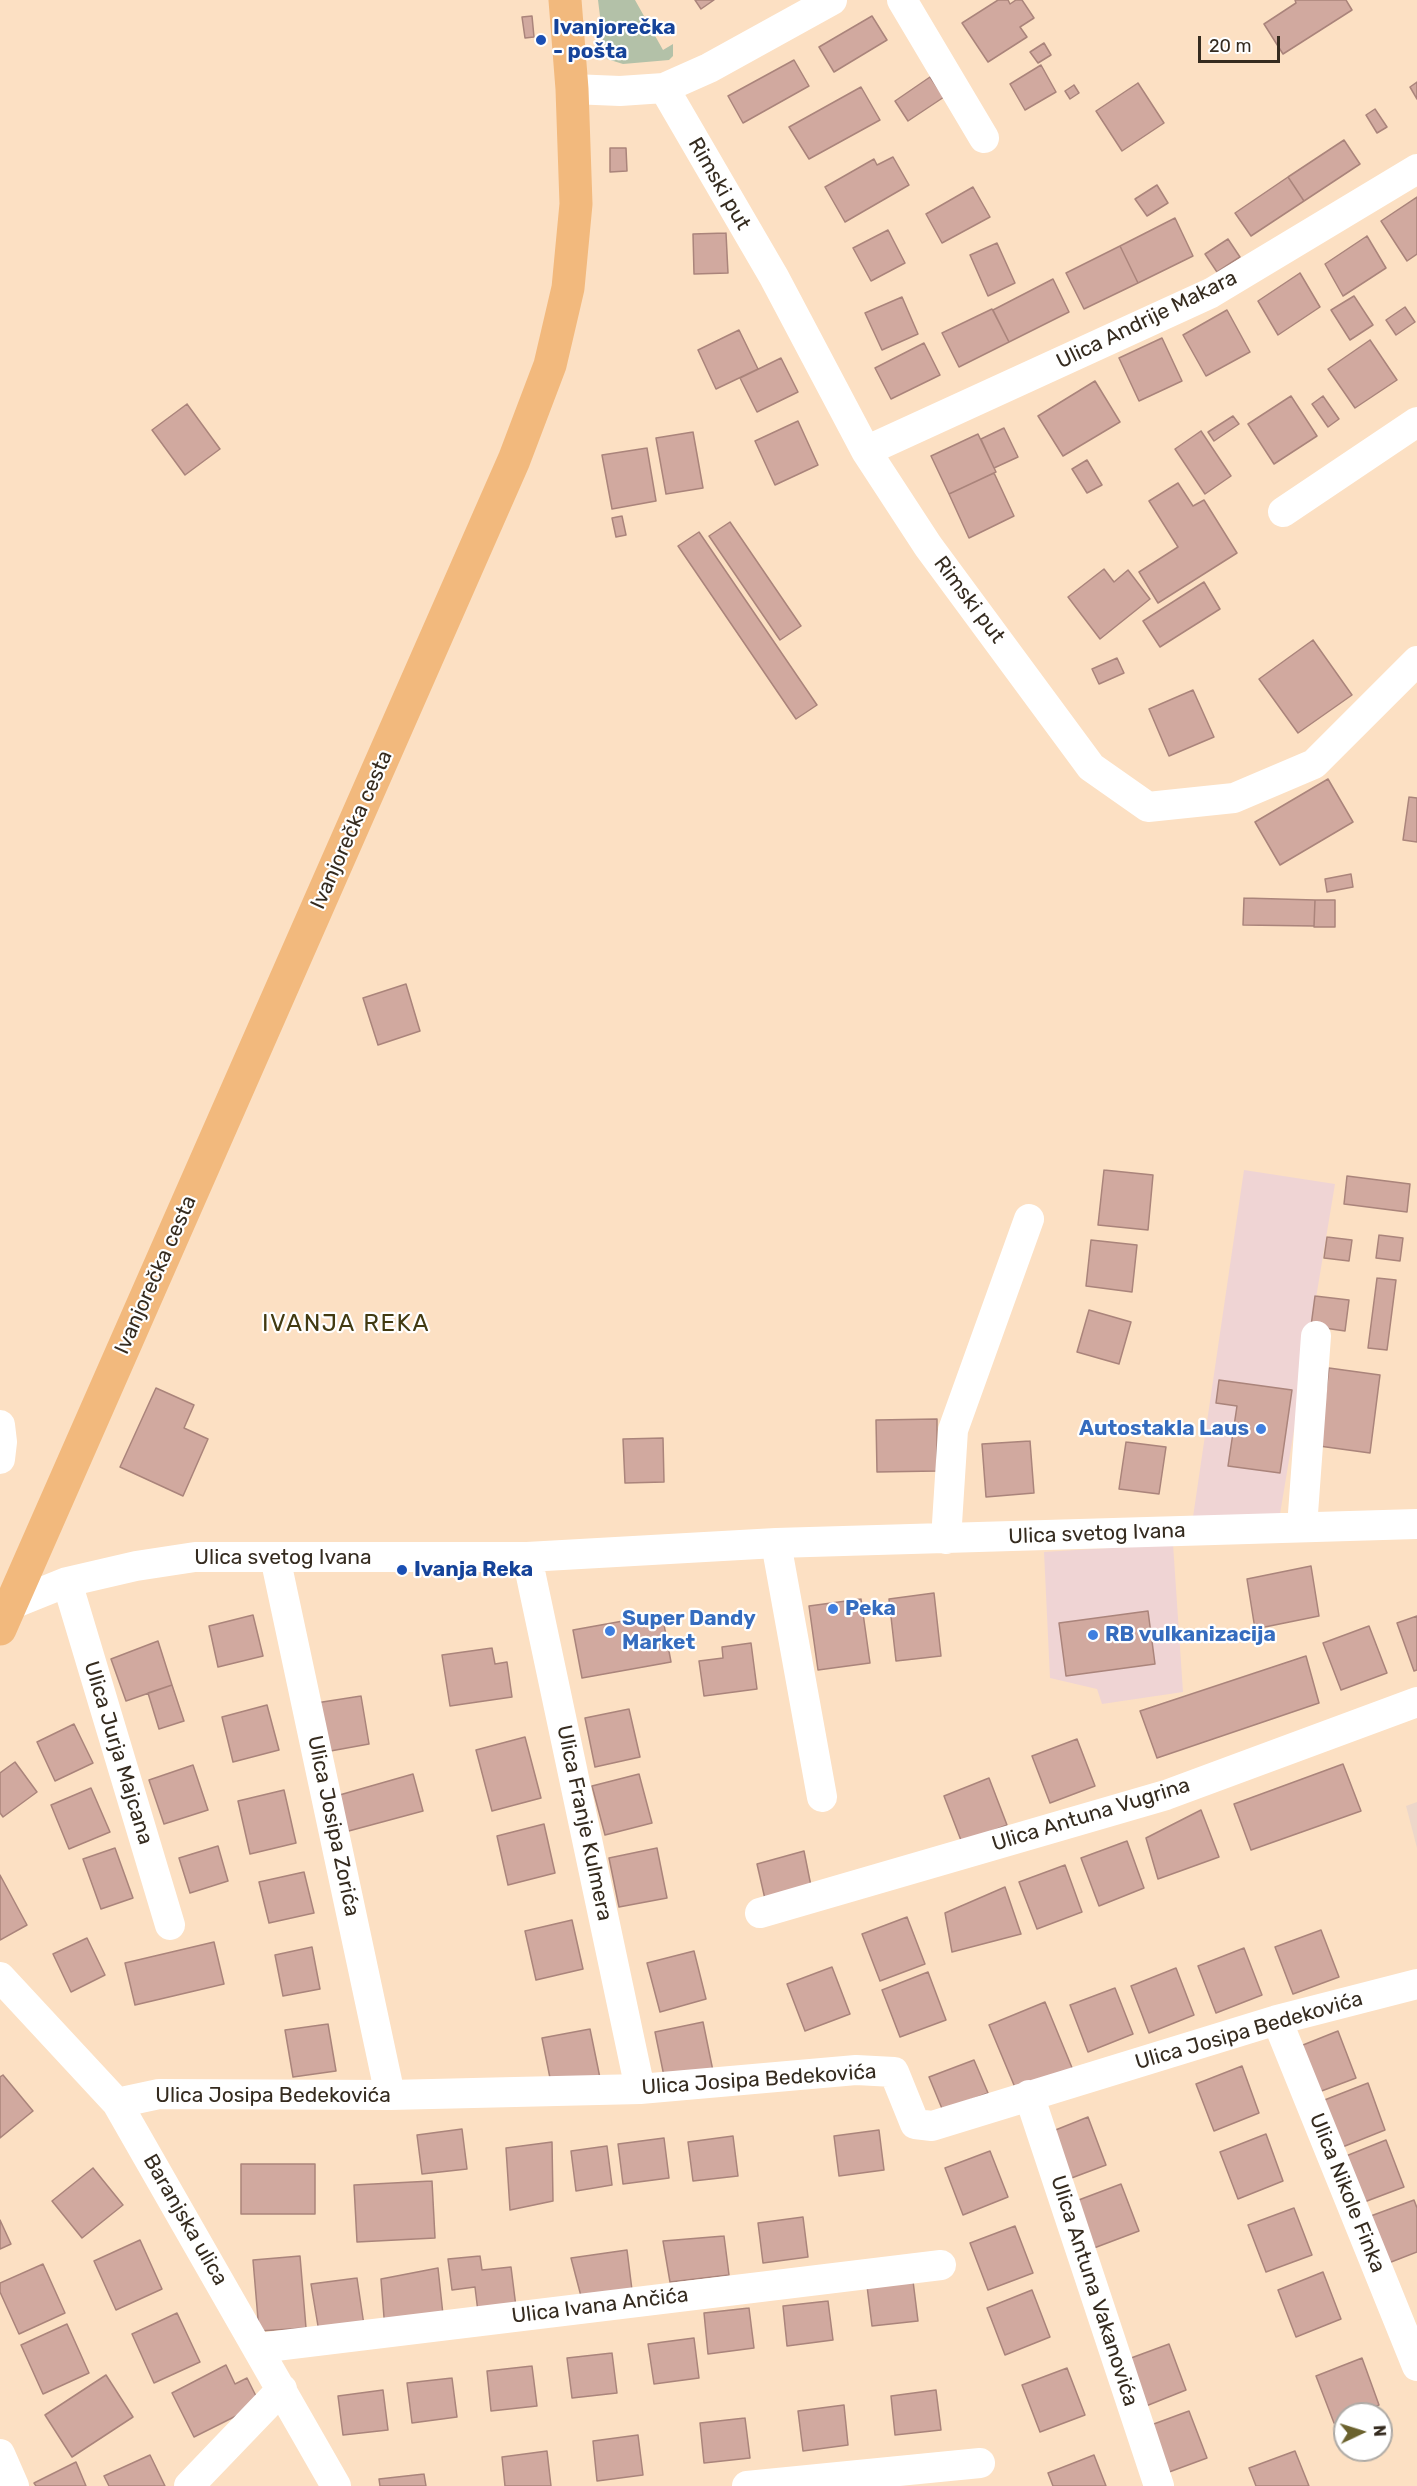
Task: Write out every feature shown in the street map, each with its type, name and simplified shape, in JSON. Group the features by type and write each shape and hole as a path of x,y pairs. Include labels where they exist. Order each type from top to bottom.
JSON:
{"main road":[{"name":"Ivanjorečka cesta","path":"4,1614 514,460 550,365 568,288 576,204 572,89 565,0"}],"street":[{"path":"572,89 620,91 664,88 710,68 832,0"},
{"path":"902,0 984,138"},
{"name":"Rimski put","path":"664,88 774,277 866,451 928,546 1091,767 1148,807 1234,798 1314,764 1417,661"},
{"name":"Ulica Andrije Makara","path":"866,451 1211,293 1417,169"},
{"path":"1283,512 1417,422"},
{"path":"946,1539 953,1431 1029,1219"},
{"path":"1302,1527 1316,1336"},
{"path":"0,1425 2,1443 0,1459"},
{"name":"Ulica svetog Ivana","path":"4,1614 67,1582 136,1566 195,1557 527,1557 776,1543 1417,1524"},
{"path":"776,1543 822,1797"},
{"name":"Ulica Josipa Zorića","path":"275,1557 390,2095"},
{"name":"Ulica Franje Kulmera","path":"527,1557 640,2089"},
{"name":"Ulica Jurja Majcana","path":"67,1582 170,1925"},
{"name":"Ulica Antuna Vugrina","path":"760,1913 1166,1795 1417,1702"},
{"name":"Baranjska ulica","path":"0,1977 117,2103 336,2486"},
{"name":"Ulica Josipa Bedekovića","path":"117,2103 159,2094 390,2095 640,2089 856,2070 894,2072 915,2124 932,2126 1277,2019 1417,1984"},
{"name":"Ulica Nikole Finka","path":"1277,2019 1417,2366"},
{"name":"Ulica Antuna Vakanovića","path":"1029,2095 1159,2486"},
{"name":"Ulica Ivana Ančića","path":"259,2348 941,2265"},
{"path":"189,2486 282,2389"},
{"path":"0,2454 14,2486"},
{"path":"747,2486 980,2463"}],"shaded area":[{"path":"1244,1170 1335,1184 1280,1514 1193,1517"},
{"path":"1173,1544 1183,1692 1102,1704 1097,1689 1050,1678 1044,1552"},
{"path":"1417,1802 1417,1848 1406,1806"}],"green space":[{"path":"598,0 635,0 663,50 673,44 673,56 669,60 623,64 607,59"}],"building":[{"path":"695,0 714,0 701,9"},
{"path":"998,0 1008,0 1010,4 1016,0 1022,0 1034,18 1020,27 1027,37 988,62 962,23"},
{"path":"1295,0 1346,0 1352,10 1283,54 1264,24 1296,3"},
{"path":"532,16 534,37 525,38 522,17"},
{"path":"872,16 887,40 834,72 819,47"},
{"path":"1044,43 1051,55 1038,63 1030,52"},
{"path":"794,60 809,86 743,123 728,96"},
{"path":"1041,65 1056,92 1025,110 1010,84"},
{"path":"930,77 944,97 908,121 895,101"},
{"path":"1417,82 1417,99 1410,87"},
{"path":"1138,83 1164,123 1122,151 1096,111"},
{"path":"1074,85 1079,93 1070,99 1065,91"},
{"path":"861,87 880,120 809,159 789,127"},
{"path":"1375,109 1387,127 1377,133 1366,115"},
{"path":"1344,140 1360,164 1304,201 1288,177"},
{"path":"610,148 626,148 627,171 610,172"},
{"path":"893,157 909,185 845,222 825,187 874,159 877,165"},
{"path":"1288,177 1304,201 1251,236 1235,213"},
{"path":"1157,185 1168,203 1147,216 1135,199"},
{"path":"973,187 990,217 942,243 926,214"},
{"path":"1417,197 1417,254 1407,261 1381,221"},
{"path":"1175,218 1193,256 1138,283 1120,246"},
{"path":"888,230 905,263 871,281 853,248"},
{"path":"726,233 728,273 694,274 693,234"},
{"path":"1367,236 1386,268 1343,296 1325,264"},
{"path":"1228,239 1240,257 1217,272 1205,254"},
{"path":"997,243 1015,283 988,296 970,255"},
{"path":"1120,246 1138,283 1084,309 1066,273"},
{"path":"1300,273 1320,307 1278,335 1258,301"},
{"path":"1053,279 1069,312 1009,342 993,310"},
{"path":"1354,296 1373,325 1350,340 1331,310"},
{"path":"902,297 918,334 882,350 865,313"},
{"path":"1405,307 1415,322 1396,335 1386,320"},
{"path":"992,309 1009,342 959,367 942,333"},
{"path":"1227,310 1250,352 1206,376 1183,335"},
{"path":"739,330 758,369 716,389 698,350"},
{"path":"1162,338 1182,381 1139,401 1119,358"},
{"path":"1370,340 1397,380 1355,408 1328,369"},
{"path":"924,343 940,375 891,399 875,368"},
{"path":"781,358 798,392 757,412 740,378"},
{"path":"1095,381 1120,422 1063,456 1038,416"},
{"path":"1291,396 1317,436 1274,464 1248,424"},
{"path":"1323,396 1339,419 1328,427 1312,404"},
{"path":"187,404 220,449 185,475 152,430"},
{"path":"1233,416 1239,424 1214,441 1208,432"},
{"path":"798,421 818,465 775,485 755,441"},
{"path":"1004,428 1018,457 994,468 981,439"},
{"path":"1201,431 1231,476 1205,494 1175,449"},
{"path":"693,432 703,488 666,494 656,438"},
{"path":"978,434 996,472 949,494 931,456"},
{"path":"647,448 656,501 612,509 602,455"},
{"path":"1087,460 1102,485 1087,493 1072,469"},
{"path":"994,473 1014,516 969,538 949,494"},
{"path":"1178,483 1193,506 1204,500 1237,553 1158,603 1139,572 1178,547 1149,501"},
{"path":"622,516 626,535 616,537 612,518"},
{"path":"730,522 801,626 780,640 709,536"},
{"path":"699,532 817,705 796,719 678,546"},
{"path":"1104,569 1114,582 1128,570 1150,599 1100,639 1068,597"},
{"path":"1204,582 1220,609 1160,647 1143,621"},
{"path":"1313,640 1352,695 1298,733 1259,679"},
{"path":"1117,658 1124,673 1099,684 1092,669"},
{"path":"1193,690 1214,737 1169,756 1149,709"},
{"path":"1328,779 1353,822 1280,865 1255,822"},
{"path":"1409,797 1417,798 1417,842 1403,840"},
{"path":"1351,874 1353,887 1327,892 1325,879"},
{"path":"1244,898 1315,900 1314,926 1243,925"},
{"path":"1315,900 1335,900 1335,927 1314,927"},
{"path":"406,984 420,1031 378,1045 363,998"},
{"path":"1104,1170 1153,1175 1148,1230 1098,1225"},
{"path":"1347,1176 1410,1184 1407,1212 1344,1204"},
{"path":"1379,1235 1403,1238 1400,1261 1376,1258"},
{"path":"1327,1237 1352,1240 1349,1261 1324,1258"},
{"path":"1091,1240 1137,1245 1132,1292 1086,1286"},
{"path":"1377,1278 1396,1280 1387,1350 1368,1348"},
{"path":"1315,1296 1349,1300 1345,1331 1311,1326"},
{"path":"1089,1310 1131,1322 1119,1364 1077,1352"},
{"path":"1329,1368 1380,1375 1370,1453 1319,1446"},
{"path":"1219,1380 1292,1390 1280,1473 1228,1466 1237,1406 1216,1403"},
{"path":"156,1388 194,1405 184,1428 208,1439 183,1496 120,1467"},
{"path":"937,1419 937,1471 877,1472 876,1420"},
{"path":"663,1438 664,1482 625,1483 623,1439"},
{"path":"1030,1441 1034,1493 986,1497 982,1444"},
{"path":"1126,1442 1166,1447 1159,1494 1119,1489"},
{"path":"1311,1566 1319,1616 1255,1629 1247,1579"},
{"path":"934,1593 941,1656 896,1661 889,1599"},
{"path":"861,1599 870,1663 818,1670 809,1606"},
{"path":"1148,1611 1155,1664 1066,1676 1059,1623"},
{"path":"662,1614 671,1662 582,1678 573,1630"},
{"path":"253,1615 263,1656 218,1667 209,1626"},
{"path":"1417,1616 1417,1670 1414,1671 1397,1623"},
{"path":"1369,1626 1387,1673 1341,1690 1323,1643"},
{"path":"158,1641 172,1685 126,1701 111,1659"},
{"path":"751,1643 757,1689 704,1696 699,1661 723,1658 722,1647"},
{"path":"492,1648 495,1664 507,1662 512,1697 450,1706 442,1655"},
{"path":"1306,1656 1319,1703 1157,1758 1140,1711"},
{"path":"172,1685 184,1721 159,1729 148,1693"},
{"path":"361,1696 369,1744 325,1752 316,1703"},
{"path":"267,1705 279,1750 233,1762 222,1717"},
{"path":"629,1709 640,1757 595,1767 585,1718"},
{"path":"74,1724 93,1763 55,1781 37,1742"},
{"path":"525,1737 541,1798 492,1811 476,1750"},
{"path":"1077,1739 1095,1786 1050,1803 1032,1756"},
{"path":"15,1762 37,1792 3,1817 0,1813 0,1773"},
{"path":"1343,1764 1361,1811 1251,1850 1234,1804"},
{"path":"193,1765 208,1810 164,1824 149,1780"},
{"path":"413,1774 423,1811 345,1832 336,1796"},
{"path":"639,1774 652,1823 605,1835 592,1786"},
{"path":"989,1778 1007,1825 962,1843 944,1796"},
{"path":"91,1788 110,1832 69,1849 51,1805"},
{"path":"284,1790 296,1843 250,1854 238,1801"},
{"path":"1201,1810 1219,1857 1158,1879 1146,1838"},
{"path":"544,1824 555,1873 508,1885 497,1836"},
{"path":"1127,1841 1144,1888 1099,1906 1081,1858"},
{"path":"218,1846 228,1881 190,1893 179,1858"},
{"path":"115,1848 133,1898 101,1909 83,1859"},
{"path":"657,1848 667,1898 619,1907 609,1858"},
{"path":"804,1851 811,1886 765,1899 757,1864"},
{"path":"1065,1865 1082,1912 1037,1929 1019,1882"},
{"path":"304,1872 314,1913 269,1923 259,1882"},
{"path":"0,1875 27,1925 0,1940"},
{"path":"1005,1887 1021,1934 952,1952 945,1913"},
{"path":"907,1917 925,1964 880,1981 862,1934"},
{"path":"572,1920 583,1969 536,1980 525,1931"},
{"path":"1321,1930 1339,1977 1293,1994 1275,1947"},
{"path":"87,1938 105,1975 71,1992 53,1954"},
{"path":"214,1942 224,1984 135,2005 125,1963"},
{"path":"312,1947 320,1989 283,1996 275,1955"},
{"path":"1244,1948 1262,1995 1216,2013 1198,1966"},
{"path":"694,1951 706,1999 660,2012 647,1963"},
{"path":"832,1967 850,2014 805,2031 787,1984"},
{"path":"1176,1968 1194,2015 1149,2033 1131,1986"},
{"path":"928,1972 946,2020 900,2037 882,1990"},
{"path":"1115,1988 1133,2034 1088,2052 1070,2005"},
{"path":"1045,2002 1075,2075 1019,2097 989,2025"},
{"path":"703,2022 713,2071 665,2081 655,2032"},
{"path":"328,2024 336,2071 293,2077 285,2030"},
{"path":"590,2029 600,2078 552,2088 542,2038"},
{"path":"1338,2031 1356,2078 1311,2095 1293,2049"},
{"path":"974,2060 988,2093 943,2111 929,2077"},
{"path":"1242,2066 1259,2113 1214,2131 1196,2084"},
{"path":"3,2075 33,2111 0,2138 0,2077"},
{"path":"1368,2083 1385,2130 1340,2148 1322,2101"},
{"path":"1088,2117 1106,2165 1061,2182 1043,2135"},
{"path":"462,2129 467,2169 422,2174 417,2135"},
{"path":"879,2130 884,2170 839,2176 834,2136"},
{"path":"1266,2134 1283,2181 1238,2199 1220,2152"},
{"path":"733,2136 738,2176 693,2181 688,2142"},
{"path":"664,2138 669,2178 623,2184 618,2144"},
{"path":"1386,2140 1404,2187 1359,2204 1341,2158"},
{"path":"552,2142 553,2201 510,2210 506,2148"},
{"path":"607,2146 612,2185 576,2191 571,2151"},
{"path":"990,2151 1008,2197 963,2215 945,2168"},
{"path":"241,2164 315,2164 315,2214 241,2214"},
{"path":"93,2168 123,2205 82,2238 52,2201"},
{"path":"432,2181 435,2238 357,2242 354,2185"},
{"path":"1121,2184 1139,2231 1094,2248 1076,2201"},
{"path":"1414,2200 1417,2208 1417,2252 1386,2264 1368,2217"},
{"path":"1294,2208 1312,2255 1266,2272 1248,2225"},
{"path":"803,2217 808,2257 763,2263 758,2223"},
{"path":"0,2220 11,2244 0,2249"},
{"path":"1015,2226 1033,2273 988,2290 970,2243"},
{"path":"724,2236 729,2275 670,2282 663,2241"},
{"path":"140,2240 162,2289 116,2310 94,2261"},
{"path":"627,2250 632,2290 582,2300 571,2258"},
{"path":"300,2256 306,2328 259,2331 253,2260"},
{"path":"480,2256 482,2270 511,2267 516,2307 478,2312 475,2287 452,2290 448,2259"},
{"path":"43,2264 65,2313 19,2334 0,2292 0,2283"},
{"path":"438,2268 444,2324 385,2330 381,2279"},
{"path":"1323,2272 1341,2319 1296,2337 1278,2290"},
{"path":"357,2278 365,2332 320,2338 311,2284"},
{"path":"913,2281 918,2321 872,2326 867,2286"},
{"path":"1032,2290 1050,2337 1005,2355 987,2308"},
{"path":"828,2301 833,2340 787,2346 783,2306"},
{"path":"749,2308 754,2348 708,2354 704,2313"},
{"path":"177,2313 200,2362 154,2383 132,2334"},
{"path":"67,2324 89,2373 43,2394 21,2345"},
{"path":"694,2338 699,2378 654,2384 648,2344"},
{"path":"1169,2344 1186,2390 1141,2408 1123,2361"},
{"path":"612,2353 617,2393 572,2398 567,2358"},
{"path":"1362,2358 1378,2402 1333,2402 1333,2420 1316,2376"},
{"path":"226,2365 235,2384 247,2378 260,2404 194,2437 172,2393"},
{"path":"532,2366 537,2406 491,2411 487,2371"},
{"path":"1067,2368 1085,2415 1040,2432 1022,2385"},
{"path":"106,2375 133,2417 72,2457 45,2415"},
{"path":"452,2378 457,2417 412,2423 407,2383"},
{"path":"383,2390 388,2430 343,2435 338,2396"},
{"path":"936,2390 941,2430 895,2435 891,2396"},
{"path":"844,2405 848,2445 803,2451 798,2411"},
{"path":"1189,2411 1207,2458 1161,2475 1143,2428"},
{"path":"745,2418 750,2458 704,2463 700,2423"},
{"path":"638,2435 643,2475 597,2481 593,2441"},
{"path":"547,2451 551,2486 505,2486 502,2457"},
{"path":"1295,2451 1309,2486 1256,2486 1249,2468"},
{"path":"150,2455 165,2486 109,2486 104,2476"},
{"path":"1094,2455 1106,2486 1053,2486 1048,2473"},
{"path":"76,2462 86,2486 36,2486 34,2483"},
{"path":"424,2474 426,2486 380,2486 379,2479"}],"place":[{"name":"Ivanjorečka - pošta","path":"541,40"},
{"name":"Autostakla Laus","path":"1261,1429"},
{"name":"Ivanja Reka","path":"402,1570"},
{"name":"Peka","path":"833,1609"},
{"name":"Super Dandy Market","path":"610,1631"},
{"name":"RB vulkanizacija","path":"1093,1635"}],"district":[{"name":"IVANJA REKA","path":"346,1324"}]}
